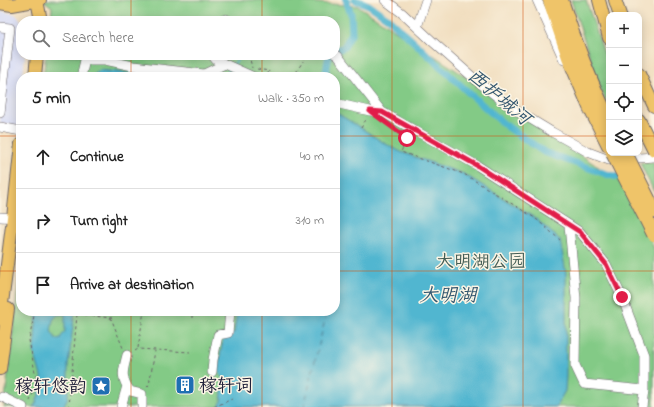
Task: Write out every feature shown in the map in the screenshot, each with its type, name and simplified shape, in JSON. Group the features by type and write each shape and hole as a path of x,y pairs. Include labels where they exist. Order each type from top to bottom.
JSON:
{"highway":[{"path":"550,0 569,57 590,107 606,140"},
{"path":"561,0 570,29 597,97 608,120"},
{"path":"611,156 654,234"},
{"path":"626,156 654,211"}],"main road":[{"path":"0,3 12,5 38,0"},
{"path":"36,16 38,0"},
{"path":"38,0 40,16"},
{"path":"599,0 606,27"},
{"path":"615,0 619,12"},
{"path":"29,72 30,60"},
{"path":"35,72 37,60"},
{"path":"642,80 654,106"},
{"path":"642,126 654,150"},
{"path":"0,319 16,218"},
{"path":"0,369 10,296 16,218"}],"street":[{"path":"385,0 402,13 477,82 509,106 588,152 606,155"},
{"path":"417,27 426,0"},
{"path":"536,0 606,146"},
{"path":"0,27 10,28 0,113"},
{"path":"82,72 85,60"},
{"path":"113,60 134,66 186,72"},
{"path":"216,60 229,66 250,72"},
{"path":"340,60 382,112 478,166 580,232 606,264 622,297 644,355 644,390 642,407"},
{"path":"210,72 229,66"},
{"path":"340,104 370,111 382,112"},
{"path":"0,127 16,130"},
{"path":"611,156 641,158 654,157"},
{"path":"0,217 16,218"},
{"path":"569,226 576,298 576,365 584,384 644,390"},
{"path":"212,372 218,335 228,333 230,316"},
{"path":"126,355 123,373 125,383 130,391 142,394 142,407"},
{"path":"121,407 127,386"},
{"path":"2,397 27,404"}],"path":[{"path":"251,60 253,72"},
{"path":"263,60 267,61"},
{"path":"296,72 303,60"},
{"path":"361,128 370,111"},
{"path":"395,129 407,138 402,152 464,174 535,218 560,240"},
{"path":"27,404 37,383 29,340 34,316"},
{"path":"70,407 77,316"},
{"path":"94,316 111,318 126,355 138,349 190,352"},
{"path":"138,349 143,316"},
{"path":"142,394 148,386 155,350"},
{"path":"214,407 232,399"}],"shaded area":[{"path":"0,11 15,14 17,16 16,60 25,60 23,72 16,72 16,127 0,124"}],"green space":[{"name":"大明湖公园","path":"43,0 279,0 358,6 514,108 624,185 649,234 654,249 654,407 4,407 16,305 16,316 340,316 340,72 44,72 45,60 340,60 340,16 51,16 52,7"},
{"path":"571,0 586,0 606,59 606,100 601,91"},
{"path":"653,162 654,165 654,192 640,163"}],"water":[{"path":"100,70 119,72 97,72"},
{"name":"大明湖","path":"340,115 401,152 464,174 535,218 560,240 566,273 566,376 565,391 557,407 219,407 221,402 223,380 218,369 223,339 234,333 236,316 340,316"},
{"path":"37,316 56,316 53,320 51,331 56,339 59,340 65,331 65,316 74,316 68,365 68,397 63,407 33,407 36,403 43,383 34,352"}],"waterway":[{"path":"340,49 344,47 352,33 351,14 346,0"},
{"name":"西护城河","path":"355,0 369,5 389,19 505,125 544,152 606,174 626,179"},
{"path":"326,72 328,60"},
{"path":"233,65 237,61"},
{"path":"227,72 230,68"}],"ferry route":[{"path":"304,407 326,316"}],"place":[{"name":"稼轩词","path":"185,385"},
{"name":"稼轩悠韵","path":"101,386"}],"route":[{"path":"407,138 370,111 382,112 478,166 580,232 606,264 622,297"}]}
